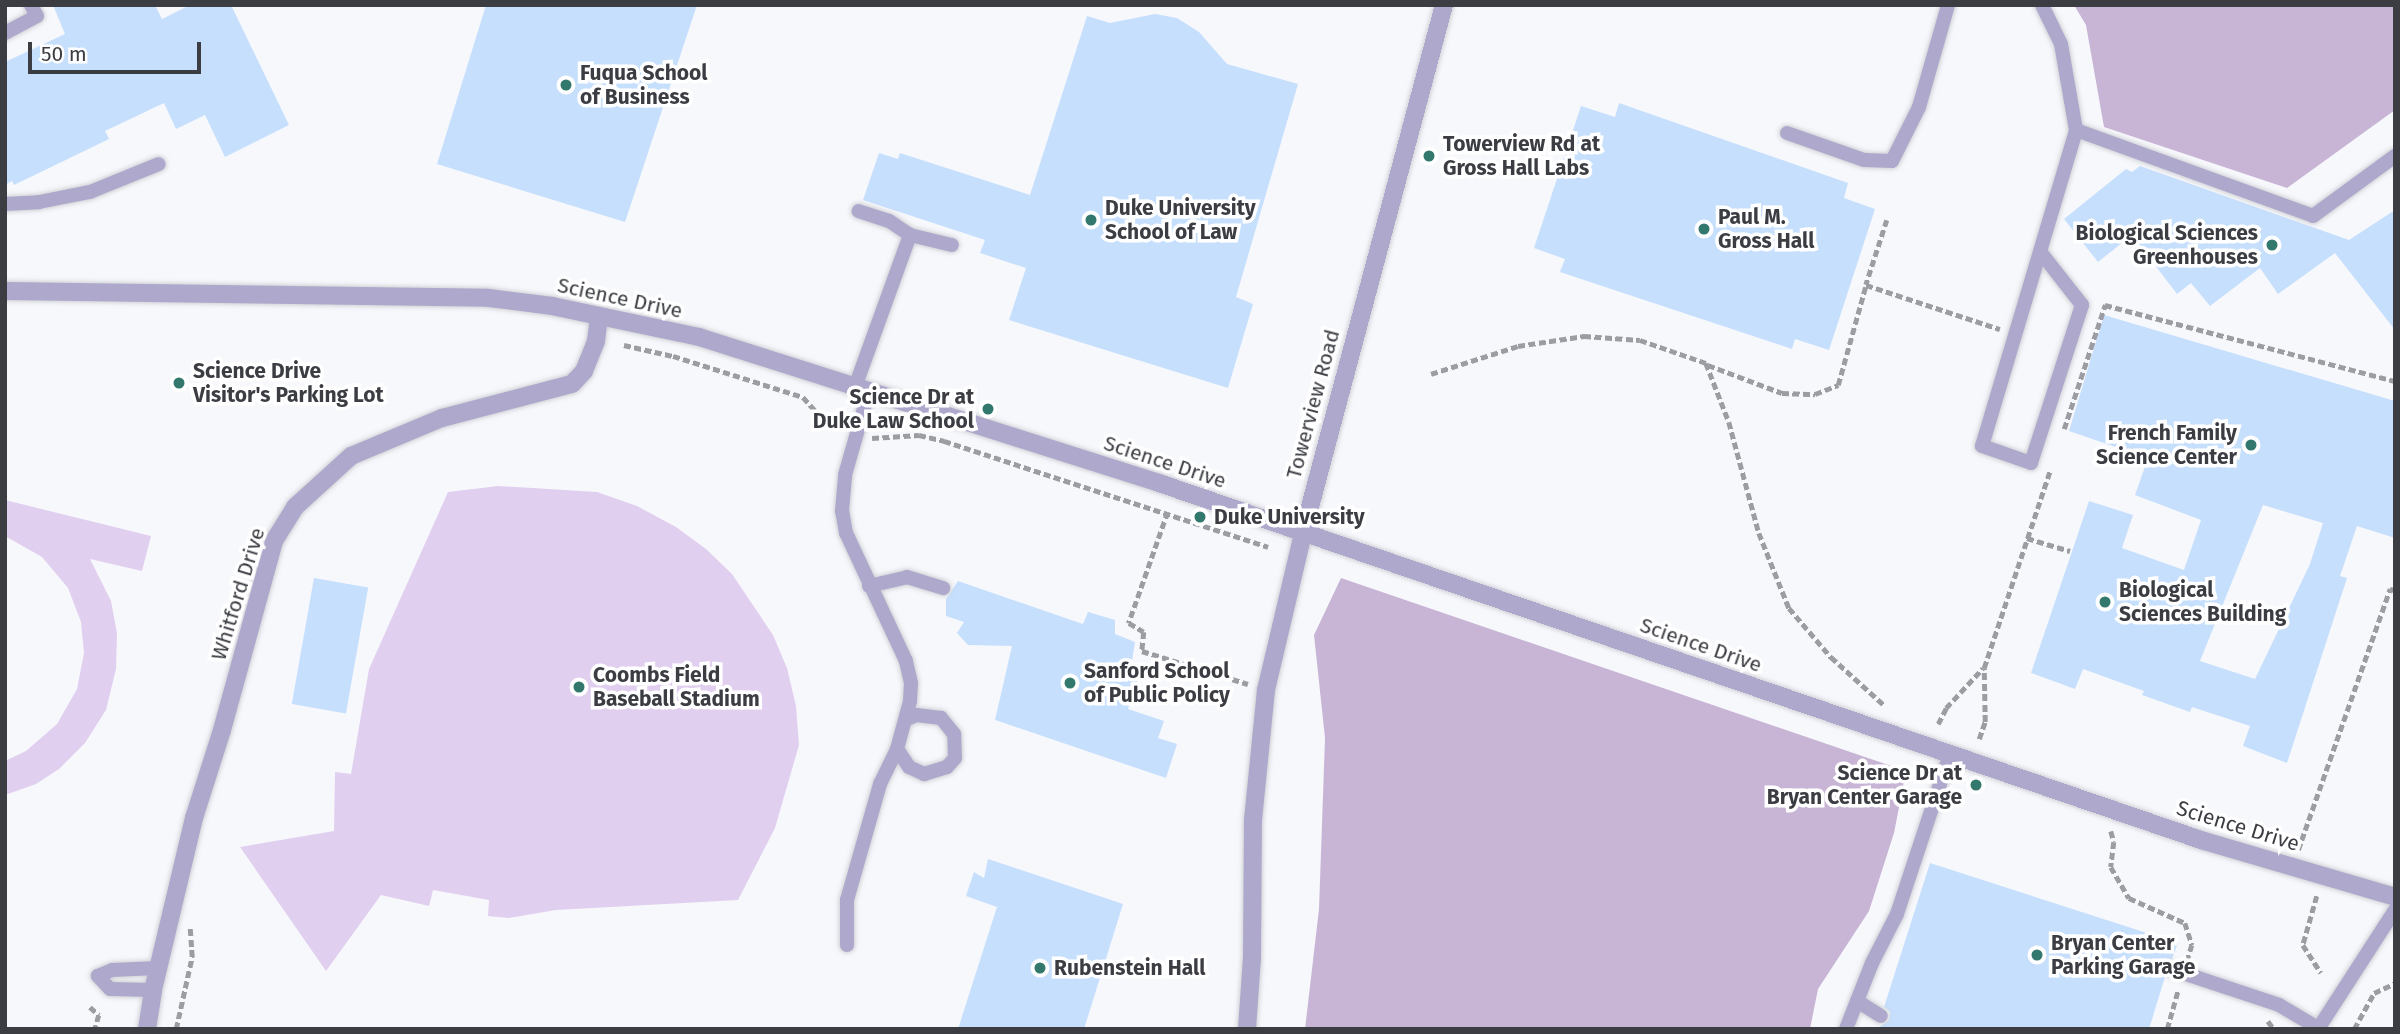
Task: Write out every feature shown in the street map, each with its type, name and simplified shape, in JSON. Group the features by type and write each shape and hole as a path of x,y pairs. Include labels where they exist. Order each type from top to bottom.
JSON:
{"street":[{"name":"Towerview Road","path":"1247,1029 1252,958 1253,820 1266,690 1303,533 1444,5"},
{"name":"Science Drive","path":"5,291 489,298 599,316 699,337 1159,483 2204,841 2395,897"},
{"name":"Whitford Drive","path":"147,1029 153,990 194,818 222,730 274,541 295,507 351,456 442,418 572,384 584,371 596,341 599,316"}],"lane":[{"path":"5,33 37,16 31,5"},
{"path":"1787,133 1864,160 1892,161 1919,107 1948,5"},
{"path":"2042,5 2061,44 2076,130 2042,254 1982,446 2031,463 2082,305 2042,254"},
{"path":"2076,130 2313,216 2395,156"},
{"path":"5,204 39,202 90,192 159,164"},
{"path":"859,211 888,220 910,234 952,245"},
{"path":"847,945 847,900 880,784 897,749 907,719 911,683 906,661 846,533 842,494 862,389 910,234"},
{"path":"869,586 907,578 943,588"},
{"path":"897,749 909,767 924,774 947,767 955,758 954,734 941,718 916,715 907,719"},
{"path":"1846,1029 1872,963 1898,914 1950,754"},
{"path":"2168,968 2279,1005 2318,1028 2395,910"},
{"path":"153,990 110,989 98,976 112,970 158,968"},
{"path":"1857,1001 1881,1016"}],"path":[{"path":"1431,374 1518,346 1584,336 1640,340 1782,393 1815,394 1838,385 1887,220"},
{"path":"1866,285 2016,335"},
{"path":"2062,435 2105,305 2395,381"},
{"path":"624,345 673,356 803,397 822,418 844,427"},
{"path":"1706,363 1728,422 1759,533 1789,608 1831,657 1885,706"},
{"path":"871,438 919,435 1168,512 1268,547"},
{"path":"1979,739 1985,722 1984,668 2053,461"},
{"path":"1168,512 1129,623 1144,632 1142,652 1266,690"},
{"path":"2027,538 2070,551"},
{"path":"2292,867 2390,589 2395,590"},
{"path":"1938,724 1946,708 1984,668"},
{"path":"2111,831 2114,842 2111,867 2129,898 2185,923 2192,945 2168,1028"},
{"path":"2317,896 2303,945 2321,973"},
{"path":"176,1029 192,957 190,919"},
{"path":"2354,1029 2374,993 2395,983"},
{"path":"90,1007 99,1015 95,1029"}],"shaded area":[{"path":"2074,5 2395,5 2395,110 2287,188 2104,127 2086,25"},
{"name":"Coombs Field Baseball Stadium","path":"498,486 597,492 637,506 676,527 706,549 732,574 773,635 787,668 796,706 799,745 775,828 738,900 556,910 509,918 488,916 489,900 433,890 429,906 381,895 326,971 240,847 334,831 335,772 351,774 369,669 448,492"},
{"path":"5,500 151,536 142,571 90,559 111,601 117,633 116,669 106,710 85,743 59,769 36,784 5,795 5,761 26,751 57,724 77,689 84,653 81,622 68,588 42,557 5,536"},
{"path":"1341,578 1906,771 1894,833 1869,911 1818,989 1810,1029 1305,1029 1319,909 1325,738 1314,635"}],"building":[{"path":"53,5 155,5 162,19 190,5 231,5 289,125 225,157 205,115 176,129 164,103 105,131 109,139 14,185 12,181 5,185 5,62 65,34"},
{"name":"Fuqua School of Business","path":"486,5 697,5 625,222 437,164"},
{"name":"Duke University School of Law","path":"1155,14 1177,18 1199,32 1227,64 1298,84 1236,297 1253,304 1228,388 1009,320 1026,268 980,253 985,240 863,200 879,153 898,159 900,153 1030,195 1087,16 1110,23"},
{"name":"Paul M. Gross Hall","path":"1619,103 1848,183 1844,198 1875,209 1829,350 1795,339 1792,349 1560,272 1565,259 1534,248 1581,106 1615,117"},
{"name":"Biological Sciences Greenhouses","path":"2140,166 2349,240 2395,210 2395,330 2335,253 2278,294 2260,268 2210,306 2191,283 2177,294 2132,235 2098,262 2064,219 2126,169 2132,172"},
{"path":"2104,315 2395,401 2395,538 2357,526 2340,576 2347,578 2287,763 2243,746 2250,726 2192,707 2190,712 2142,695 2144,691 2083,669 2075,689 2031,673 2089,501 2133,515 2122,548 2184,570 2201,520 2135,495 2148,458 2069,431","holes":["2263,505 2323,523 2310,564 2255,679 2200,661"]},
{"path":"314,578 368,588 346,714 292,704"},
{"name":"Sanford School of Public Policy","path":"958,581 1083,624 1088,612 1115,620 1115,634 1135,642 1131,667 1141,671 1128,709 1164,721 1158,738 1177,744 1166,778 995,720 1012,646 968,645 957,633 964,622 946,616 946,599"},
{"name":"Rubenstein Hall","path":"988,859 1123,904 1084,1029 958,1029 997,907 966,896 974,872 984,878"},
{"name":"Bryan Center Parking Garage","path":"1930,863 2178,943 2172,959 2165,959 2159,964 2159,971 2165,977 2149,1029 1877,1029 1889,1020 1890,1012 1884,1007"}],"place":[{"name":"Fuqua School of Business","path":"566,85"},
{"name":"Towerview Rd at Gross Hall Labs","path":"1429,156"},
{"name":"Duke University School of Law","path":"1091,220"},
{"name":"Paul M. Gross Hall","path":"1704,229"},
{"name":"Biological Sciences Greenhouses","path":"2272,245"},
{"name":"Science Drive Visitor's Parking Lot","path":"179,383"},
{"name":"Science Dr at Duke Law School","path":"988,409"},
{"name":"French Family Science Center","path":"2251,445"},
{"name":"Duke University","path":"1200,517"},
{"name":"Biological Sciences Building","path":"2105,602"},
{"name":"Sanford School of Public Policy","path":"1070,683"},
{"name":"Coombs Field Baseball Stadium","path":"579,687"},
{"name":"Science Dr at Bryan Center Garage","path":"1976,785"},
{"name":"Bryan Center Parking Garage","path":"2037,955"},
{"name":"Rubenstein Hall","path":"1040,968"}]}
